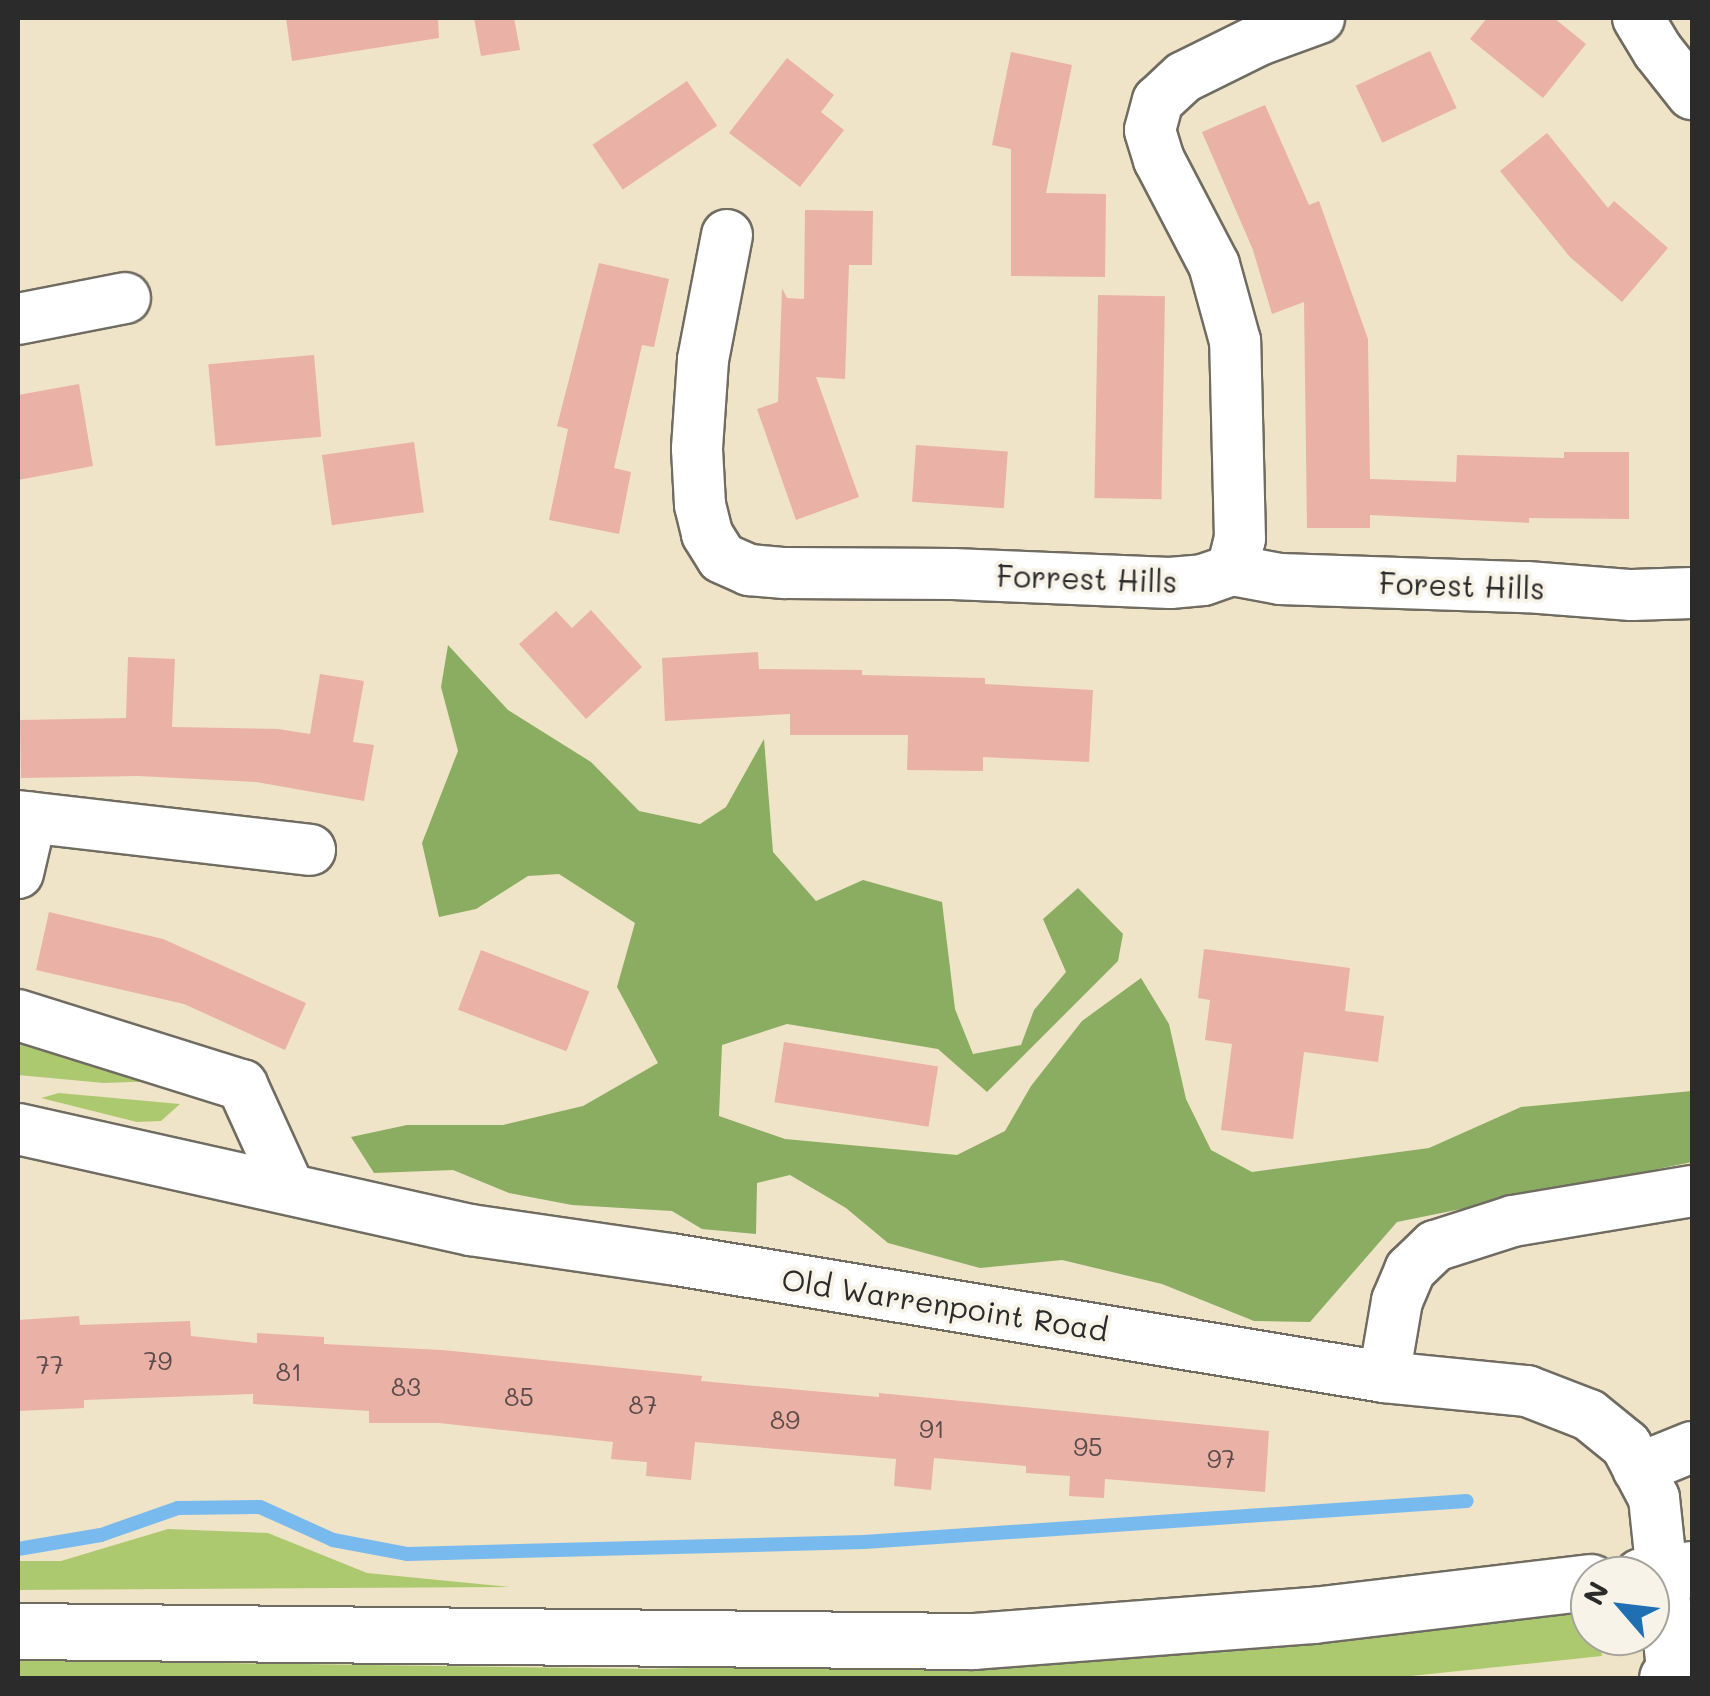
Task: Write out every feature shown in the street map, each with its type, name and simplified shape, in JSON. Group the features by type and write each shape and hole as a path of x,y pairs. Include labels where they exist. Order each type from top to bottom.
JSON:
{"highway":[{"path":"18,1632 972,1641 1313,1616 1570,1584"},
{"path":"1670,1678 1692,1675"}],"street":[{"path":"1232,570 1240,539 1235,341 1214,264 1159,160 1150,130 1158,101 1184,78 1259,40 1319,18"},
{"path":"1638,18 1658,52 1692,94"},
{"name":"Forrest Hills","path":"727,234 702,360 697,449 700,505 707,534 722,558 749,570 785,574 967,574 1170,584 1204,580 1232,570"},
{"path":"18,319 125,298"},
{"name":"Forest Hills","path":"1232,570 1280,579 1526,587 1632,596 1692,594"},
{"path":"18,873 24,816 310,850"},
{"path":"18,1015 242,1085 289,1188"},
{"name":"Old Warrenpoint Road","path":"18,1129 471,1230 1384,1377 1528,1391 1589,1415 1626,1444 1654,1498 1663,1556"},
{"path":"1384,1377 1397,1301 1410,1270 1435,1246 1514,1221 1692,1191"},
{"path":"1638,1469 1692,1448"}],"green space":[{"path":"448,645 508,710 591,762 639,811 700,824 726,807 764,739 773,852 816,901 863,880 942,902 955,1009 973,1054 1021,1045 1034,1010 1066,972 1043,919 1078,888 1123,934 1118,961 987,1092 938,1049 787,1024 722,1045 719,1116 785,1139 957,1155 1005,1131 1031,1086 1082,1021 1141,978 1169,1024 1186,1099 1211,1150 1252,1172 1429,1148 1521,1107 1692,1091 1692,1162 1397,1222 1310,1322 1254,1321 1162,1284 1062,1260 980,1268 888,1243 846,1208 790,1175 757,1183 756,1234 702,1229 672,1211 572,1205 509,1193 453,1170 374,1173 351,1137 407,1125 503,1125 583,1106 658,1063 617,987 635,923 559,874 528,876 476,909 439,917 422,843 458,751 441,687"},
{"path":"18,1036 187,1080 104,1083 18,1075"},
{"path":"59,1093 180,1104 161,1121 137,1122 41,1098"},
{"path":"168,1529 268,1533 367,1573 510,1587 18,1590 18,1561 61,1561"},
{"path":"1570,1612 1570,1656 1602,1656 1392,1678 18,1678 18,1660 651,1669 963,1661 1250,1642"}],"building":[{"path":"286,18 438,18 439,38 292,61"},
{"path":"474,18 514,18 520,50 481,56"},
{"path":"1487,18 1554,18 1586,44 1543,98 1470,39"},
{"path":"1430,51 1457,108 1382,143 1356,86"},
{"path":"1011,52 1072,65 1046,193 1106,194 1105,277 1011,276 1011,149 992,145"},
{"path":"787,58 834,95 821,112 844,130 800,187 729,133"},
{"path":"687,81 717,126 623,190 592,145"},
{"path":"1265,105 1309,205 1319,201 1368,339 1370,479 1456,482 1457,455 1564,458 1564,452 1629,452 1629,519 1529,518 1529,523 1370,515 1370,528 1307,528 1304,302 1272,314 1253,250 1202,132"},
{"path":"1547,133 1608,208 1614,201 1668,248 1622,302 1570,257 1500,171"},
{"path":"805,210 873,211 872,265 849,265 845,379 816,377 859,497 796,520 757,409 778,402 782,288 787,298 804,299"},
{"path":"599,263 669,279 654,347 642,345 614,468 631,472 619,534 549,520 568,429 557,426"},
{"path":"1098,295 1165,296 1161,499 1094,498"},
{"path":"314,355 321,437 216,446 208,364"},
{"path":"79,384 93,466 18,480 18,395"},
{"path":"414,442 424,512 332,525 322,455"},
{"path":"916,445 1008,451 1004,508 912,502"},
{"path":"591,610 642,667 586,719 519,644 556,611 572,628"},
{"path":"758,652 759,669 862,670 862,675 985,678 985,684 1093,690 1089,762 983,757 983,771 907,770 908,735 790,735 790,714 665,721 662,658"},
{"path":"128,657 175,659 172,727 278,729 310,734 320,674 364,681 353,742 374,745 364,801 256,782 138,776 21,778 20,720 126,718"},
{"path":"49,912 163,939 306,1003 285,1050 184,1004 36,970"},
{"path":"1204,949 1350,968 1345,1011 1384,1016 1378,1062 1304,1052 1293,1139 1221,1130 1232,1044 1205,1040 1210,1000 1198,998"},
{"path":"481,950 589,992 566,1051 458,1010"},
{"path":"784,1042 938,1066 929,1127 774,1102"},
{"path":"79,1316 80,1325 190,1321 191,1336 257,1343 257,1333 324,1337 324,1344 442,1350 702,1376 701,1381 879,1397 879,1393 1269,1431 1265,1492 1105,1479 1104,1498 1069,1496 1070,1476 1026,1473 1026,1466 934,1458 931,1490 894,1486 896,1459 695,1442 691,1480 646,1476 647,1462 611,1459 613,1442 439,1423 369,1423 369,1411 253,1404 253,1394 84,1400 84,1408 18,1411 18,1320"}],"waterway":[{"path":"18,1549 101,1535 178,1508 260,1507 333,1540 407,1554 864,1542 1467,1501"}]}
